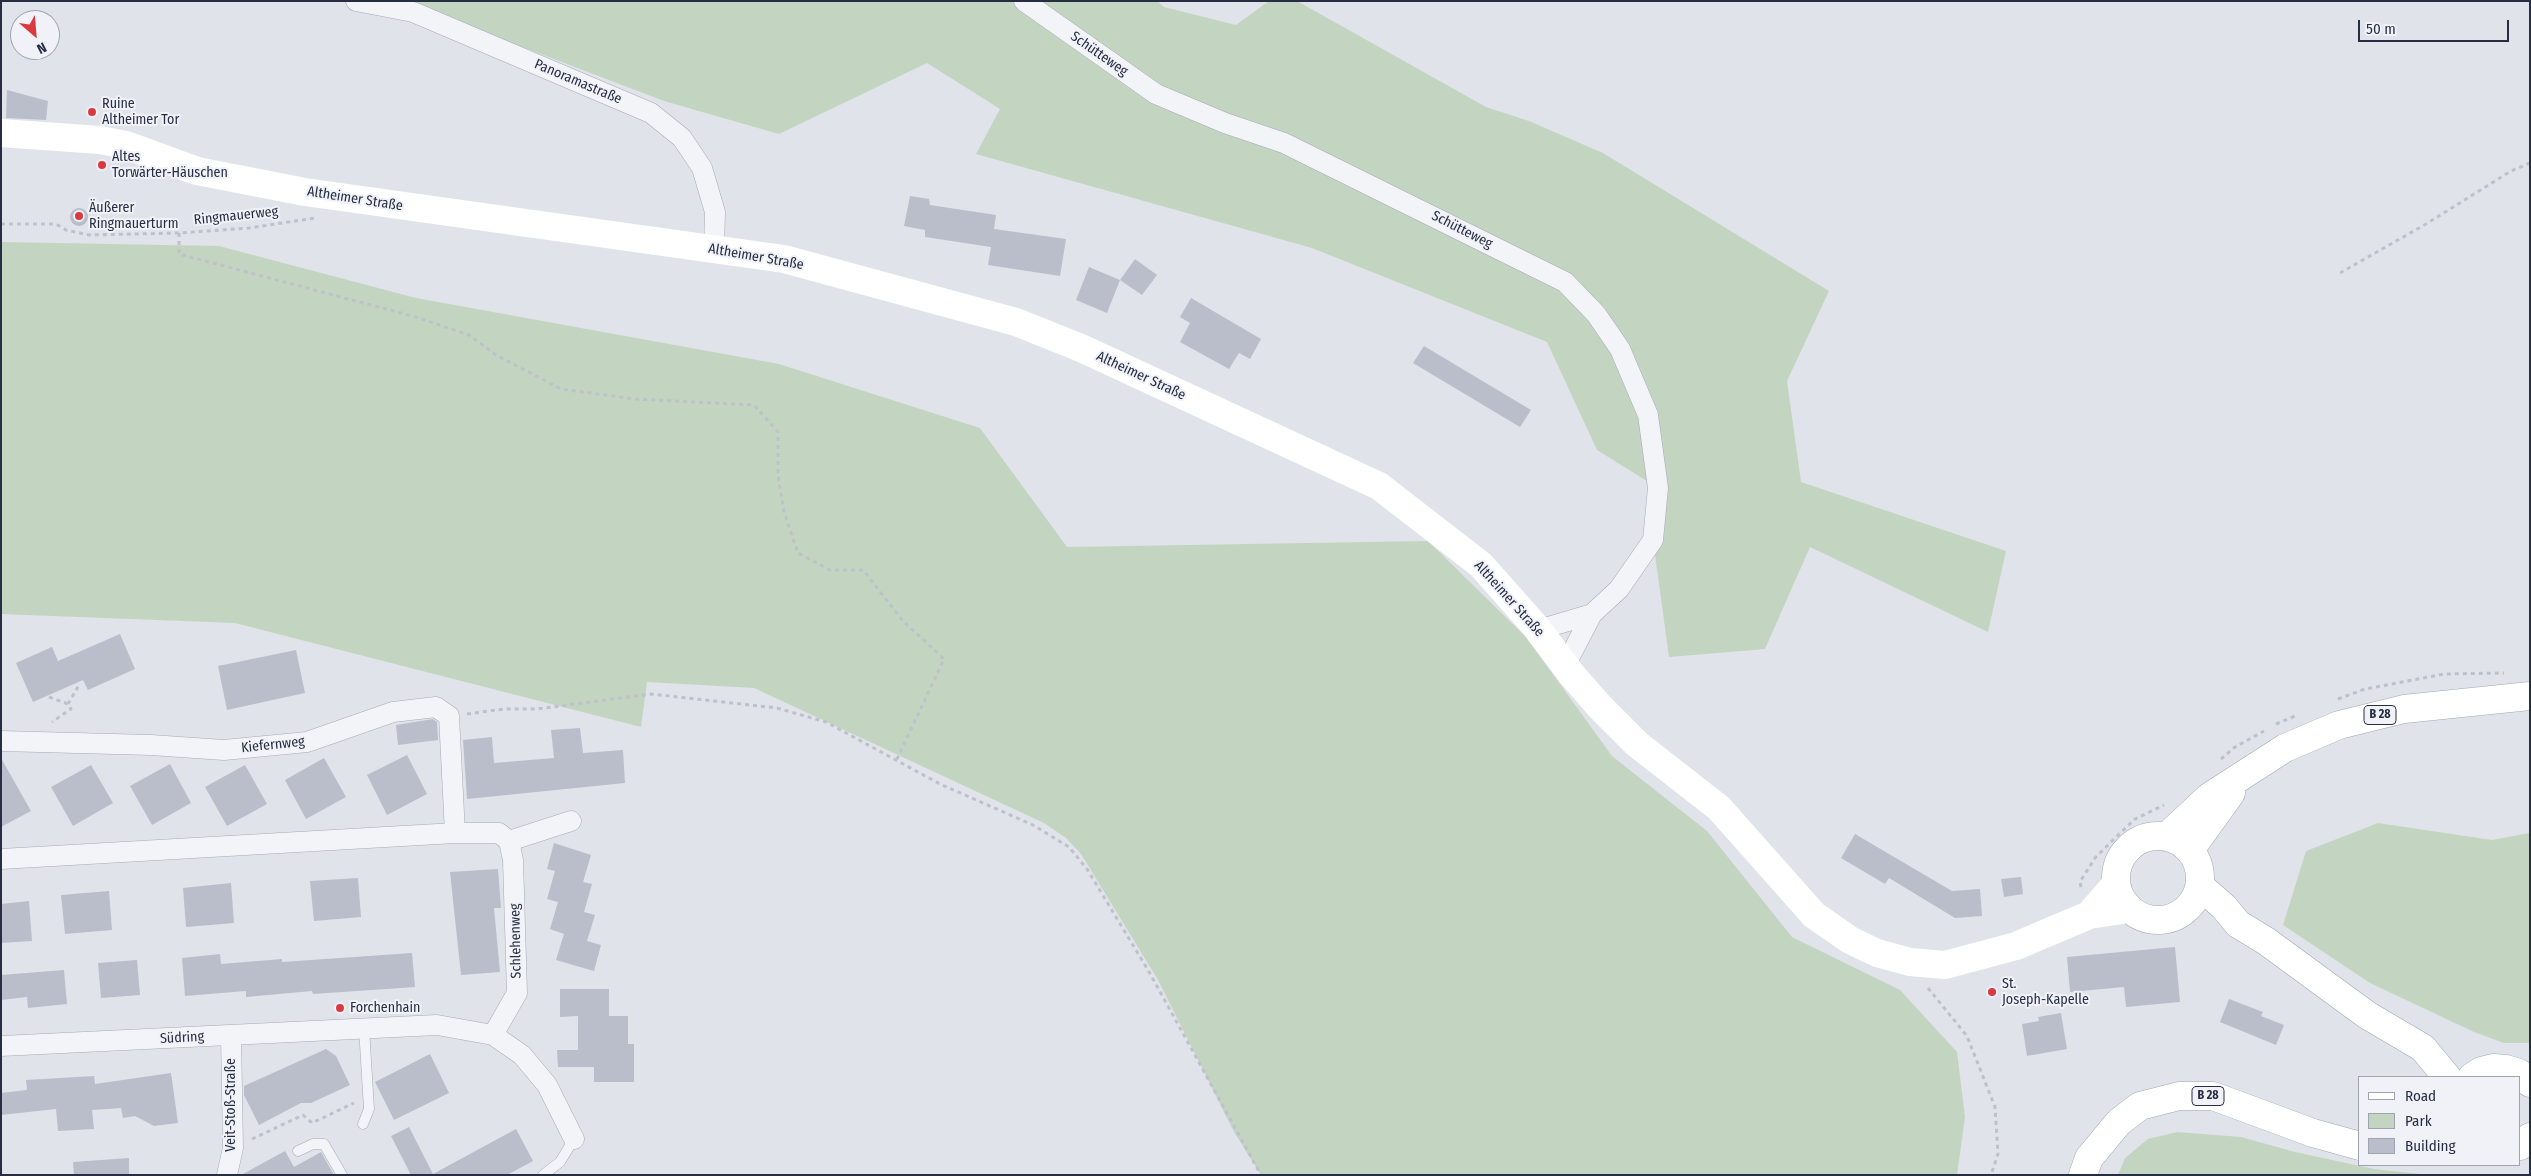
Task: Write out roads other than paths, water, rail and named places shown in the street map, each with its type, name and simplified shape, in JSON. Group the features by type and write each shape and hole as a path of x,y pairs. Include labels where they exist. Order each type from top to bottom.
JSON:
{"street":[{"name":"Panoramastraße","path":"356,1 413,12 651,113 682,138 702,168 715,212 714,248"},
{"name":"Schütteweg","path":"1024,1 1156,94 1225,123 1284,143 1539,269 1565,282 1596,314 1620,349 1648,415 1658,488 1652,540 1619,589 1592,614 1565,666"},
{"name":"Altheimer Straße","path":"1,133 100,140 126,145 197,171 305,192 714,248 784,260 947,301 1016,322 1081,348 1336,464 1379,486 1481,565 1538,630 1565,666 1601,708 1637,744 1720,808 1814,915 1850,940 1877,954 1910,962 1945,965 1983,957 2044,936 2089,915 2129,909"},
{"name":"Schütteweg","path":"1538,630 1592,614"},
{"name":"B 28","path":"2166,836 2209,797 2285,748 2339,725 2404,709 2530,696"},
{"name":"Kiefernweg","path":"1,741 151,745 224,750 307,742 393,712 436,706 449,716 456,833"},
{"name":"B 28","path":"2190,850 2244,776"},
{"path":"1,859 456,833 499,833 509,841 571,821"},
{"path":"2153,836 2166,836 2179,841 2190,850 2197,860 2201,873 2200,886 2194,901 2183,912 2170,919 2155,920 2141,917 2129,909 2121,897 2116,884 2121,858 2129,848 2140,840 2153,836"},
{"name":"Schlehenweg","path":"493,1035 517,993 513,860 509,841"},
{"name":"Altheimer Straße","path":"2089,915 2116,884"},
{"path":"2200,886 2224,907 2238,924 2266,941 2367,1015 2423,1048 2449,1054 2476,1074 2493,1068 2506,1069 2519,1073 2529,1082"},
{"path":"2183,912 2216,922 2238,924"},
{"name":"Südring","path":"1,1046 437,1026 493,1035 522,1055 547,1085 574,1139"},
{"name":"Veit-Stoß-Straße","path":"227,1175 233,1148 231,1035"},
{"path":"2423,1048 2447,1076"},
{"name":"B 28","path":"2083,1175 2089,1158 2119,1122 2140,1106 2180,1096 2213,1096 2313,1133 2358,1145"}],"lane":[{"path":"363,1124 368,1109 364,1028"},
{"path":"542,1175 560,1162 574,1139"},
{"path":"298,1152 313,1144 324,1144 342,1175"}],"place":[{"name":"Ruine Altheimer Tor","path":"92,112"},
{"name":"Altes Torwärter-Häuschen","path":"102,165"},
{"name":"Äußerer Ringmauerturm","path":"79,216"},
{"name":"St. Joseph-Kapelle","path":"1992,992"},
{"name":"Forchenhain","path":"340,1008"}]}
